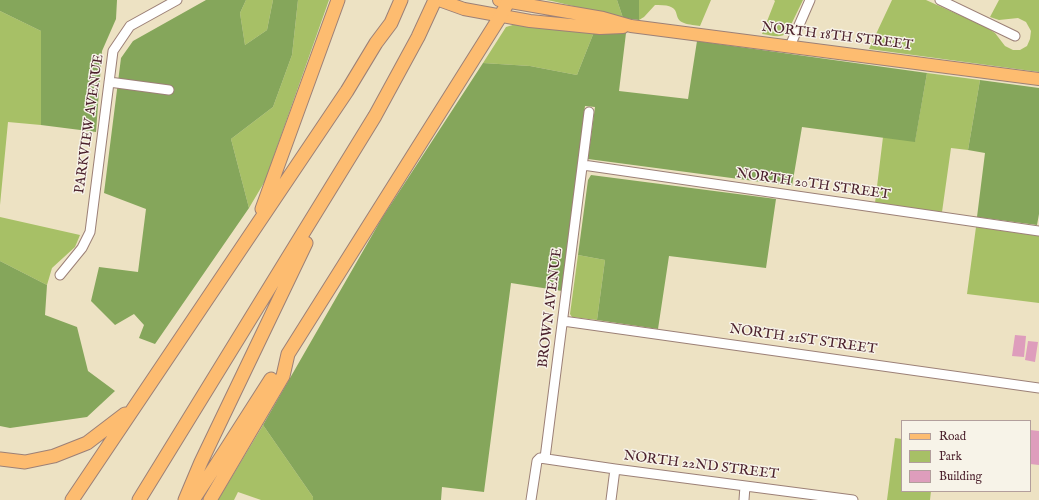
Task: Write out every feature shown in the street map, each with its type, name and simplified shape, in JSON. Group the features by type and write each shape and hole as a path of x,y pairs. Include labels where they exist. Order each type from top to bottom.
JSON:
{"highway":[{"path":"256,227 338,0"},
{"path":"72,500 347,91 376,43 391,23 401,0"},
{"path":"139,500 375,116 418,37 435,0"},
{"path":"193,500 288,354 500,17 505,0"},
{"path":"185,500 201,462 337,179"},
{"path":"210,500 283,376 288,354"},
{"path":"0,460 24,462 54,456 87,443 135,407"}],"main road":[{"name":"NORTH 18TH STREET","path":"440,0 464,9 500,17 600,28 631,26"},
{"name":"NORTH 18TH STREET","path":"505,0 603,18 631,26 1039,79"}],"street":[{"name":"PARKVIEW AVENUE","path":"60,275 82,248 90,232 113,51 130,26 177,0"},
{"path":"790,46 810,0"},
{"path":"940,0 1015,36"},
{"path":"108,82 169,90"},
{"name":"BROWN AVENUE","path":"545,458 590,112"},
{"name":"NORTH 20TH STREET","path":"583,165 1039,231"},
{"name":"NORTH 21ST STREET","path":"563,321 1039,388"},
{"path":"531,500 536,461 540,458 545,458"},
{"name":"NORTH 22ND STREET","path":"545,458 615,469 853,500"},
{"path":"611,500 615,469"},
{"path":"744,500 745,486"}],"green space":[{"path":"0,0 117,0 116,19 102,51 96,132 41,125 41,31 0,11"},
{"path":"206,0 246,0 240,13 245,45 267,30 273,0 298,0 292,55 273,107 231,139 249,208 155,344 139,338 144,325 134,314 115,325 91,301 99,267 138,272 146,209 104,193 121,58 133,41"},
{"path":"246,0 273,0 267,30 245,45 240,13"},
{"path":"298,0 329,0 265,181 249,208 231,139 273,107 292,55"},
{"path":"546,0 617,0 623,18 552,1"},
{"path":"617,0 639,0 639,20 623,18"},
{"path":"639,0 711,0 700,26 686,24 680,21 674,9 665,5 655,5 644,17 639,20"},
{"path":"774,0 803,0 787,33 781,36 762,34 775,1"},
{"path":"892,0 926,0 986,27 995,33 1005,46 1013,50 1020,50 1027,46 1030,39 1031,31 1026,22 1018,18 999,20 990,17 999,0 1039,0 1039,72 869,49"},
{"path":"0,11 41,31 41,125 8,122 0,205"},
{"path":"516,24 594,32 577,75 530,66 483,63 506,27"},
{"path":"594,32 626,33 619,91 688,99 697,41 927,73 915,142 802,127 792,186 588,159 595,107 585,106 562,291 511,283 484,492 442,487 441,500 313,500 313,497 263,425 382,218 483,63 530,66 577,75"},
{"path":"927,73 980,80 968,150 951,148 942,212 875,203 883,137 915,141"},
{"path":"980,80 1039,88 1039,214 1037,225 977,217 985,153 968,150"},
{"path":"591,175 776,199 766,268 669,256 658,329 597,320 605,260 578,255 588,180"},
{"path":"0,217 80,235 75,247 52,268 47,285 0,261"},
{"path":"976,227 1039,236 1039,303 967,294"},
{"path":"578,255 605,260 597,320 572,317 570,314"},
{"path":"0,261 47,285 45,315 77,327 88,371 115,391 87,417 10,428 0,426"},
{"path":"263,425 313,497 313,500 261,500 238,492 234,500 218,500"},
{"path":"895,438 901,439 901,492 931,492 930,500 887,500"}],"building":[{"path":"1015,335 1026,336 1024,357 1012,356"},
{"path":"1028,341 1038,342 1035,362 1025,360"},
{"path":"1031,430 1039,431 1039,465 1031,464"}]}
